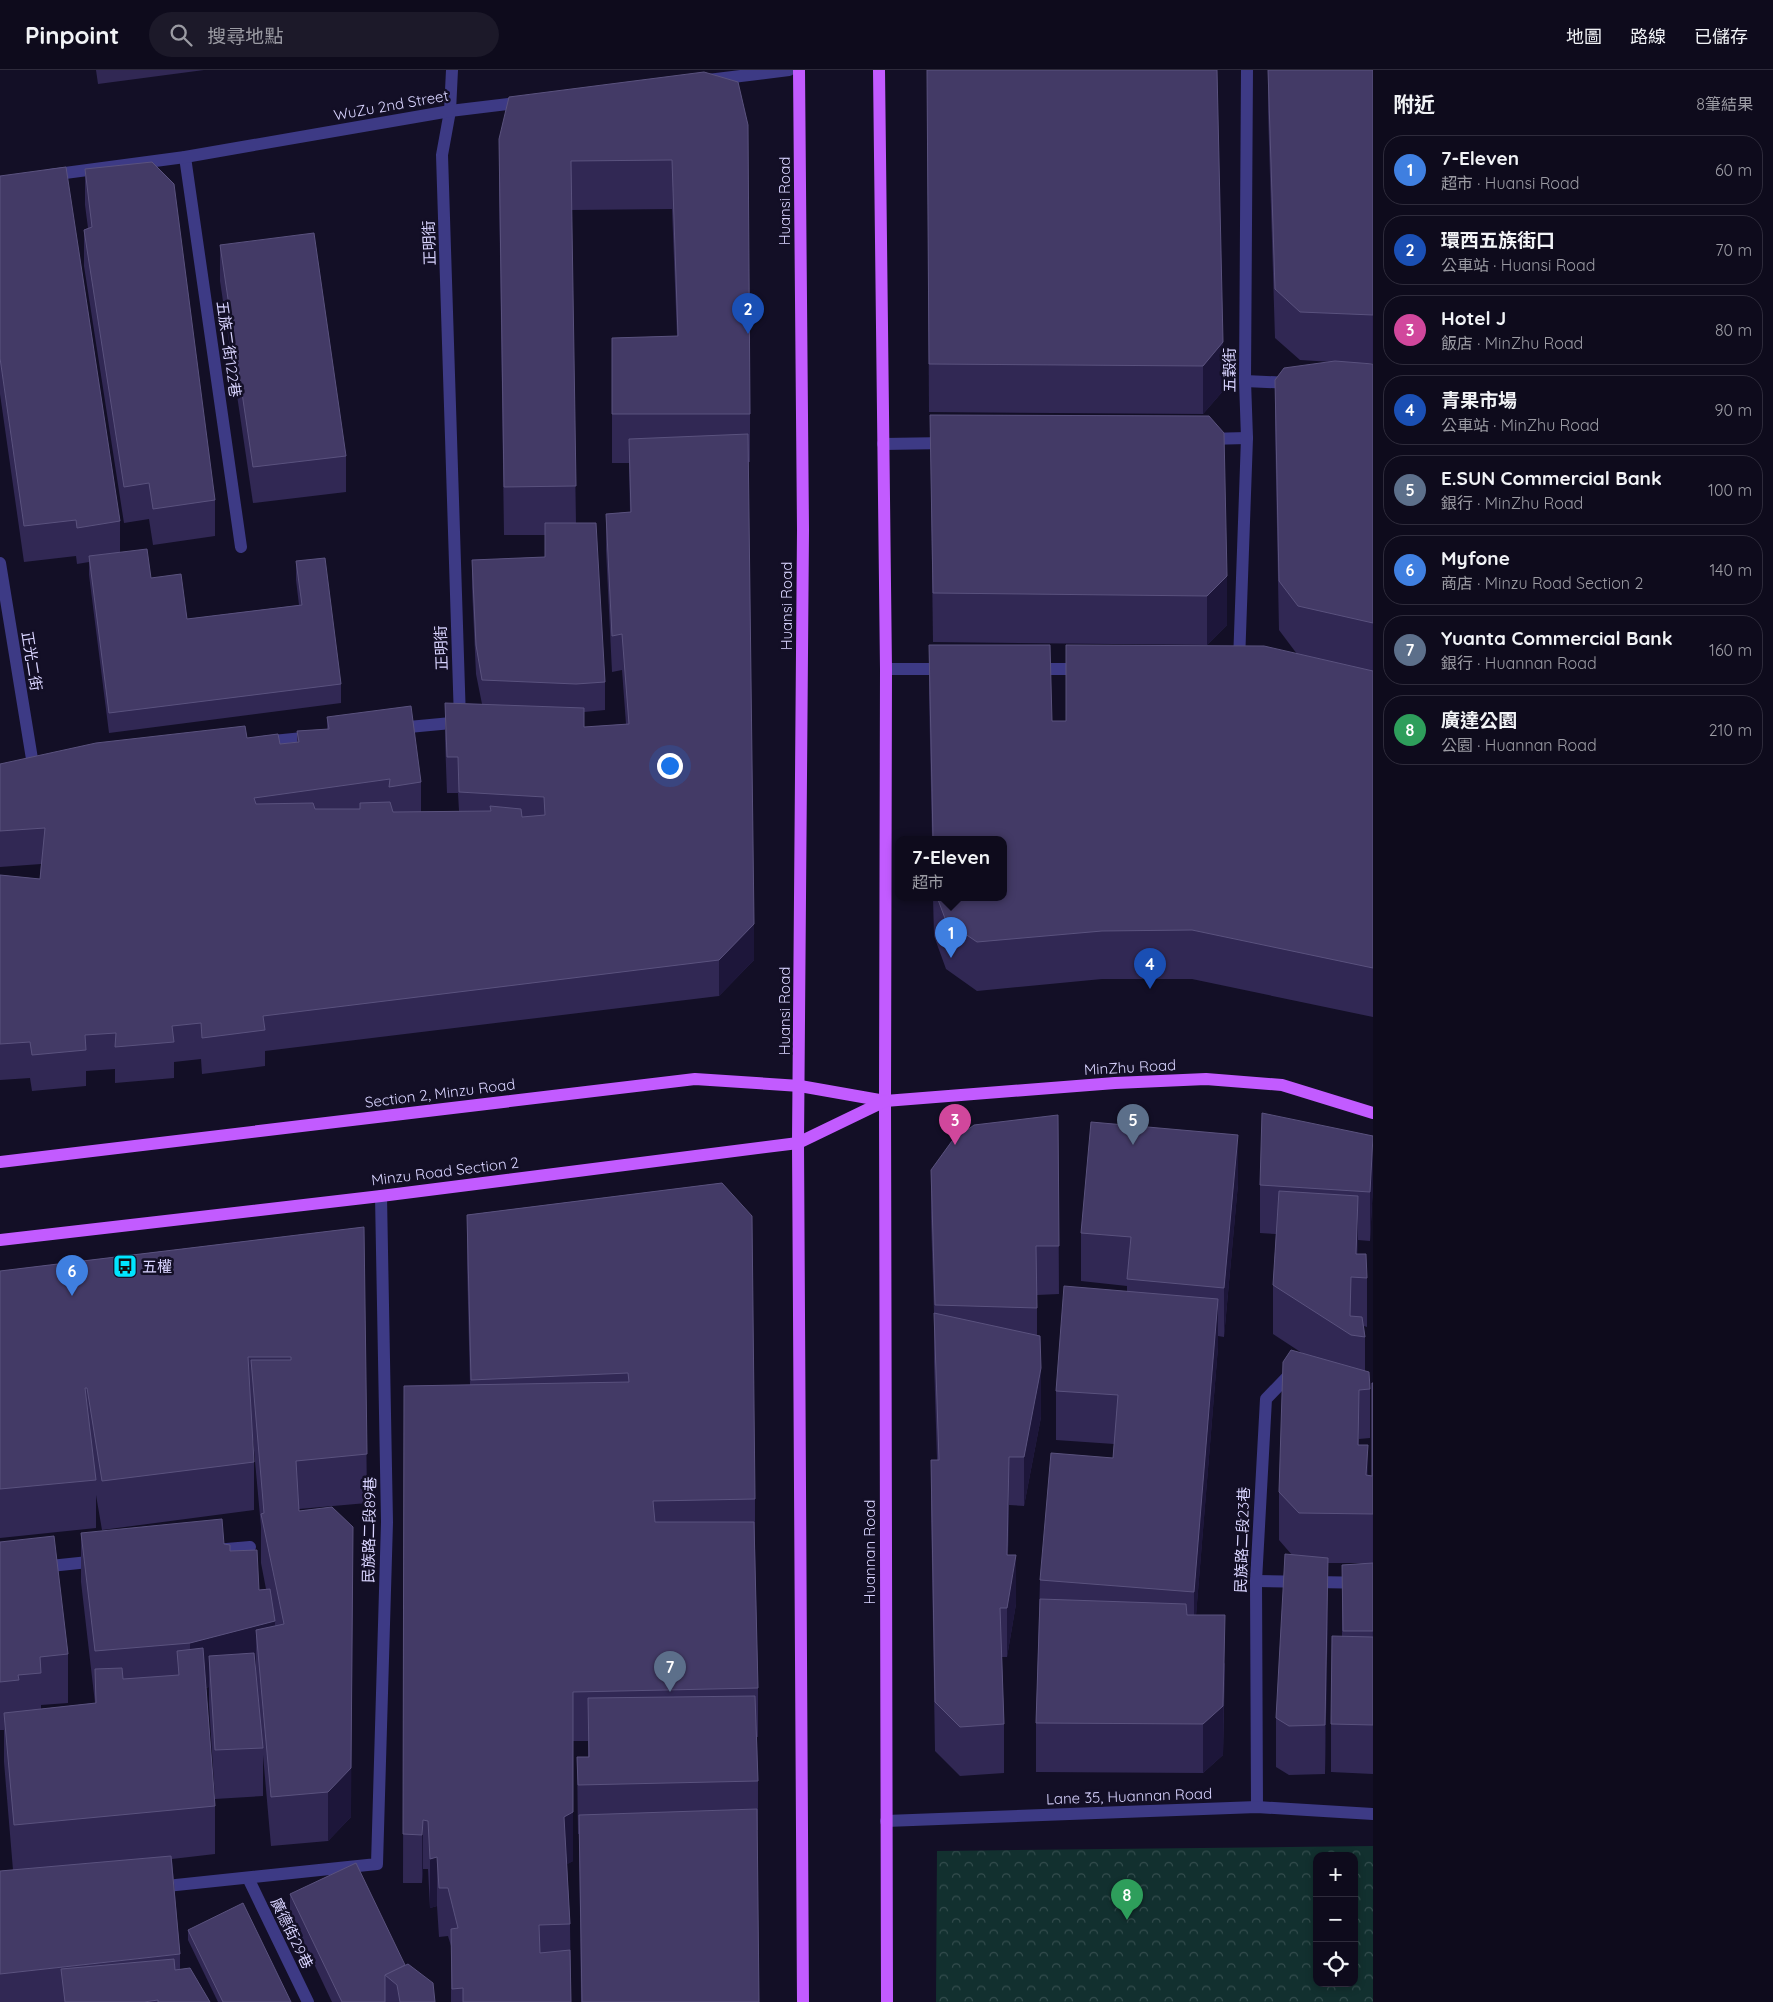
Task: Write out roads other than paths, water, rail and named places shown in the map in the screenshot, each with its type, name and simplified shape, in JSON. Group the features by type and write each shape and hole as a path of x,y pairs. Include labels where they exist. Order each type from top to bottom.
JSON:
{"main road":[{"name":"Huansi Road","path":"798,1142 800,1086 803,520 799,70"},
{"path":"879,70 886,669 884,1101"},
{"name":"Section 2, Minzu Road","path":"0,1162 695,1079 800,1086 884,1101"},
{"name":"MinZhu Road","path":"884,1101 1115,1083 1206,1079 1282,1085 1373,1113"},
{"name":"Minzu Road Section 2","path":"0,1240 381,1196 798,1142 884,1101"},
{"name":"Huannan Road","path":"884,1101 887,2002"},
{"path":"798,1142 803,2002"}],"street":[{"name":"正明街","path":"452,70 450,111 442,156 460,722"},
{"path":"696,81 789,70"},
{"name":"五穀街","path":"1239,670 1247,438 1245,381 1247,70"},
{"name":"WuZu 2nd Street","path":"39,176 185,156 450,111 539,100"},
{"name":"五族二街122巷","path":"185,156 241,547"},
{"path":"1245,381 1304,384"},
{"path":"1198,439 1247,438"},
{"path":"883,444 962,443"},
{"name":"正光二街","path":"0,563 33,766"},
{"path":"886,669 954,669"},
{"path":"1023,669 1092,669"},
{"path":"390,729 460,722 478,723"},
{"path":"251,743 321,736"},
{"name":"民族路二段89巷","path":"377,1864 387,1522 381,1196"},
{"name":"民族路二段23巷","path":"1256,1807 1256,1581 1266,1399 1292,1372 1310,1380"},
{"path":"202,1551 250,1547"},
{"path":"29,1568 115,1560"},
{"path":"1256,1581 1373,1583"},
{"name":"Lane 35, Huannan Road","path":"886,1821 1256,1807 1373,1814"},
{"name":"廣德街29巷","path":"149,1887 377,1864"},
{"name":"廣德街29巷","path":"248,1878 308,2002"}],"place":[{"name":"環西五族街口","path":"748,334"},
{"name":"7-Eleven","path":"951,958"},
{"name":"青果市場","path":"1150,989"},
{"name":"Hotel J","path":"955,1145"},
{"name":"E.SUN Commercial Bank","path":"1133,1145"},
{"name":"五權","path":"125,1266"},
{"name":"Myfone","path":"72,1296"},
{"name":"Yuanta Commercial Bank","path":"670,1692"},
{"name":"廣達公園","path":"1127,1920"}]}
